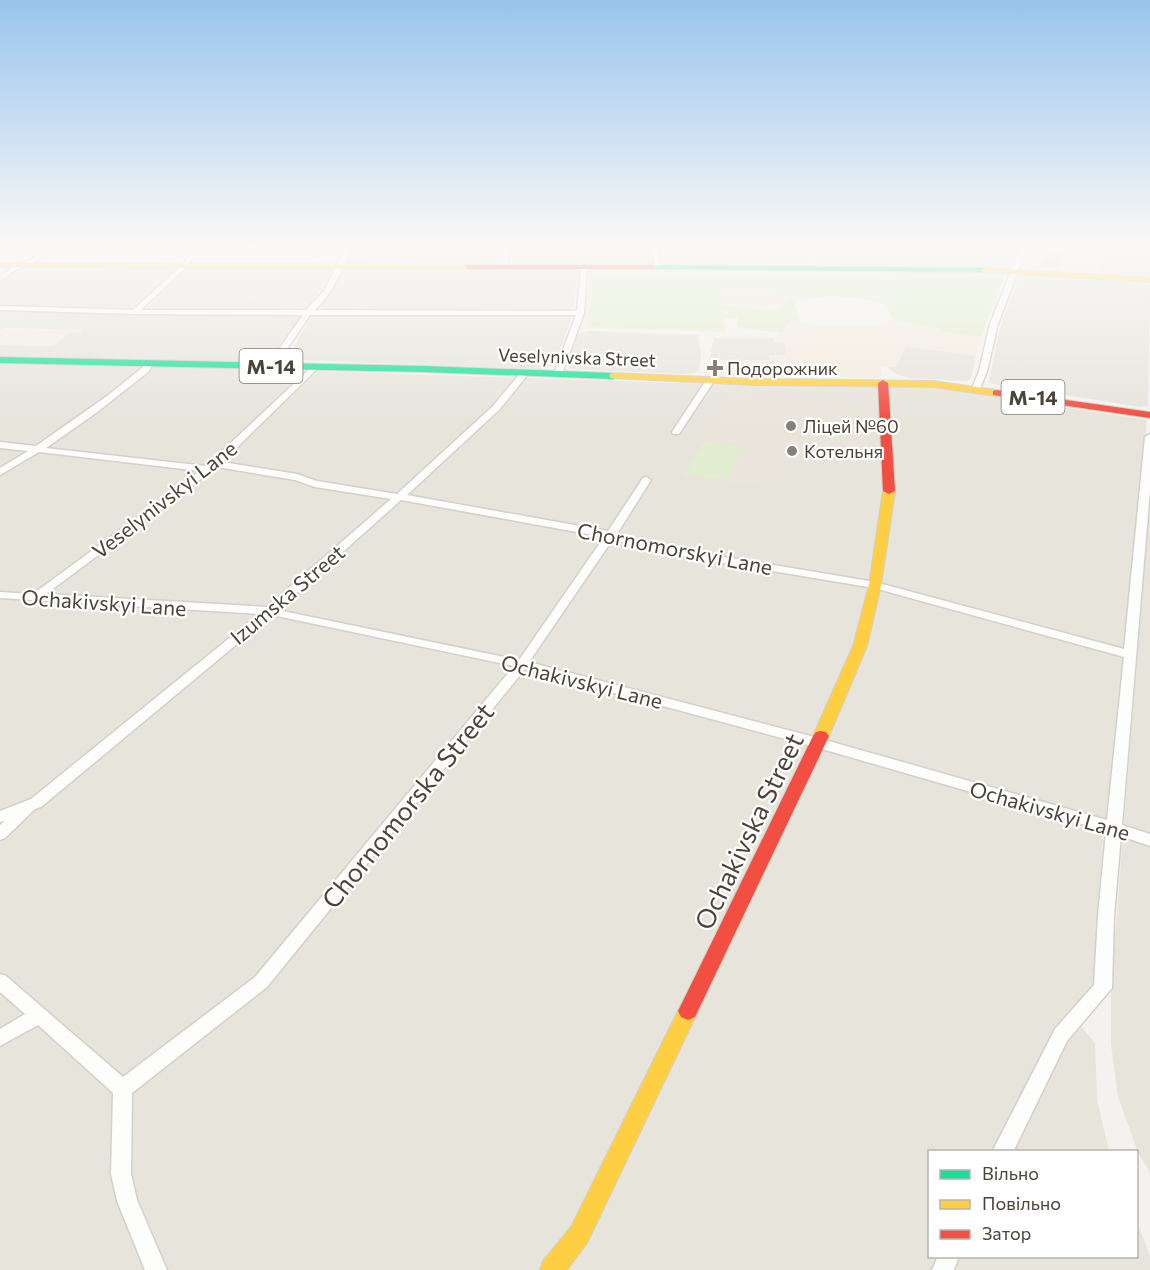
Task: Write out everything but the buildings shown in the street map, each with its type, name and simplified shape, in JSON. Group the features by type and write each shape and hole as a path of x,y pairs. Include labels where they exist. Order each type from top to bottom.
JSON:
{"main road":[{"name":"Veselynivska Street","path":"0,360 525,373 710,381 933,384 1150,415"},
{"name":"Ochakivska Street","path":"552,1270 579,1235 818,743 860,646 875,585 889,491 891,456 886,434 883,383"}],"street":[{"path":"135,312 144,303"},
{"path":"271,366 308,312 318,303"},
{"path":"558,374 580,313 581,303"},
{"path":"976,389 1001,303"},
{"path":"0,309 135,312 580,313"},
{"path":"0,472 40,449 93,413 145,370 150,363"},
{"name":"Veselynivskyi Lane","path":"34,598 212,466 314,367"},
{"name":"Izumska Street","path":"0,834 268,611 400,496 507,397 525,373"},
{"path":"676,432 710,381"},
{"path":"1003,1150 1061,1035 1103,988 1106,916 1150,437"},
{"name":"Chornomorskyi Lane","path":"0,446 212,466 297,477 315,484 400,496 611,535 646,547 875,585 1131,655"},
{"name":"Chornomorska Street","path":"123,1089 261,982 522,664 646,480"},
{"name":"Ochakivskyi Lane","path":"0,595 268,611 522,664 818,743 1150,840"},
{"name":"Izumska Street","path":"0,817 36,803"},
{"path":"0,981 123,1089 121,1174 127,1201 156,1270"},
{"path":"0,1038 39,1016"}],"shaded area":[{"path":"0,303 141,303 135,309 0,306"},
{"path":"151,303 312,303 308,308 302,309 147,308"},
{"path":"323,303 574,303 573,307 565,311 320,310"},
{"path":"586,303 786,303 781,310 745,308 722,317 726,330 724,332 587,328 583,324"},
{"path":"1009,303 1150,303 1148,406 1140,407 989,383 999,331"},
{"path":"0,309 302,314 275,354 256,362 0,356 0,345 53,346 69,333 79,333 83,330 5,328 0,332"},
{"path":"313,314 564,314 572,317 556,362 552,366 540,369 291,360 289,355"},
{"path":"792,320 824,326 874,326 893,320 940,329 940,332 981,336 976,356 906,346 896,367 880,367 882,376 876,378 718,375 706,371 709,357 724,360 770,360 769,355 786,355 784,343 774,342 774,338 777,338"},
{"path":"5,328 83,330 80,333 69,333 53,346 0,345 0,332"},
{"path":"588,331 698,335 701,354 699,369 695,373 685,374 572,369 566,364 574,336"},
{"path":"714,338 774,338 775,342 784,343 787,355 769,355 770,360 723,360 710,357"},
{"path":"906,346 976,356 971,379 965,381 908,378 894,373 887,367 896,367"},
{"path":"0,363 768,386 931,387 1147,420 1122,691 1103,839 1093,984 1071,1014 1095,1043 1097,1099 1109,1150 928,1150 928,1258 1138,1258 1138,1225 1150,1256 1150,1270 0,1270"},
{"name":"Ліцей №60","path":"730,392 875,409 869,454 781,444 771,488 681,476"},
{"path":"1150,495 1150,1172 1139,1155 1118,1097 1111,1044 1111,988"}],"green space":[{"path":"590,303 720,303 778,311 785,303 793,303 800,320 792,320 781,333 737,327 738,318 722,318 724,331 589,327"},
{"path":"882,303 994,303 981,336 940,332 939,329 893,320 885,304"},
{"path":"704,442 742,447 727,480 686,474"}],"traffic: fast":[{"path":"0,360 424,369 613,376"}],"traffic: slow":[{"path":"613,376 753,382 933,384 996,393"},
{"path":"821,736 860,646 875,585 889,491"},
{"path":"552,1270 579,1235 688,1011"}],"traffic: jam":[{"path":"883,383 889,491"},
{"path":"996,393 1150,415"},
{"path":"688,1011 821,736"}],"place":[{"name":"Подорожник","path":"715,368"},
{"name":"Ліцей №60","path":"791,426"},
{"name":"Котельня","path":"792,451"}]}
